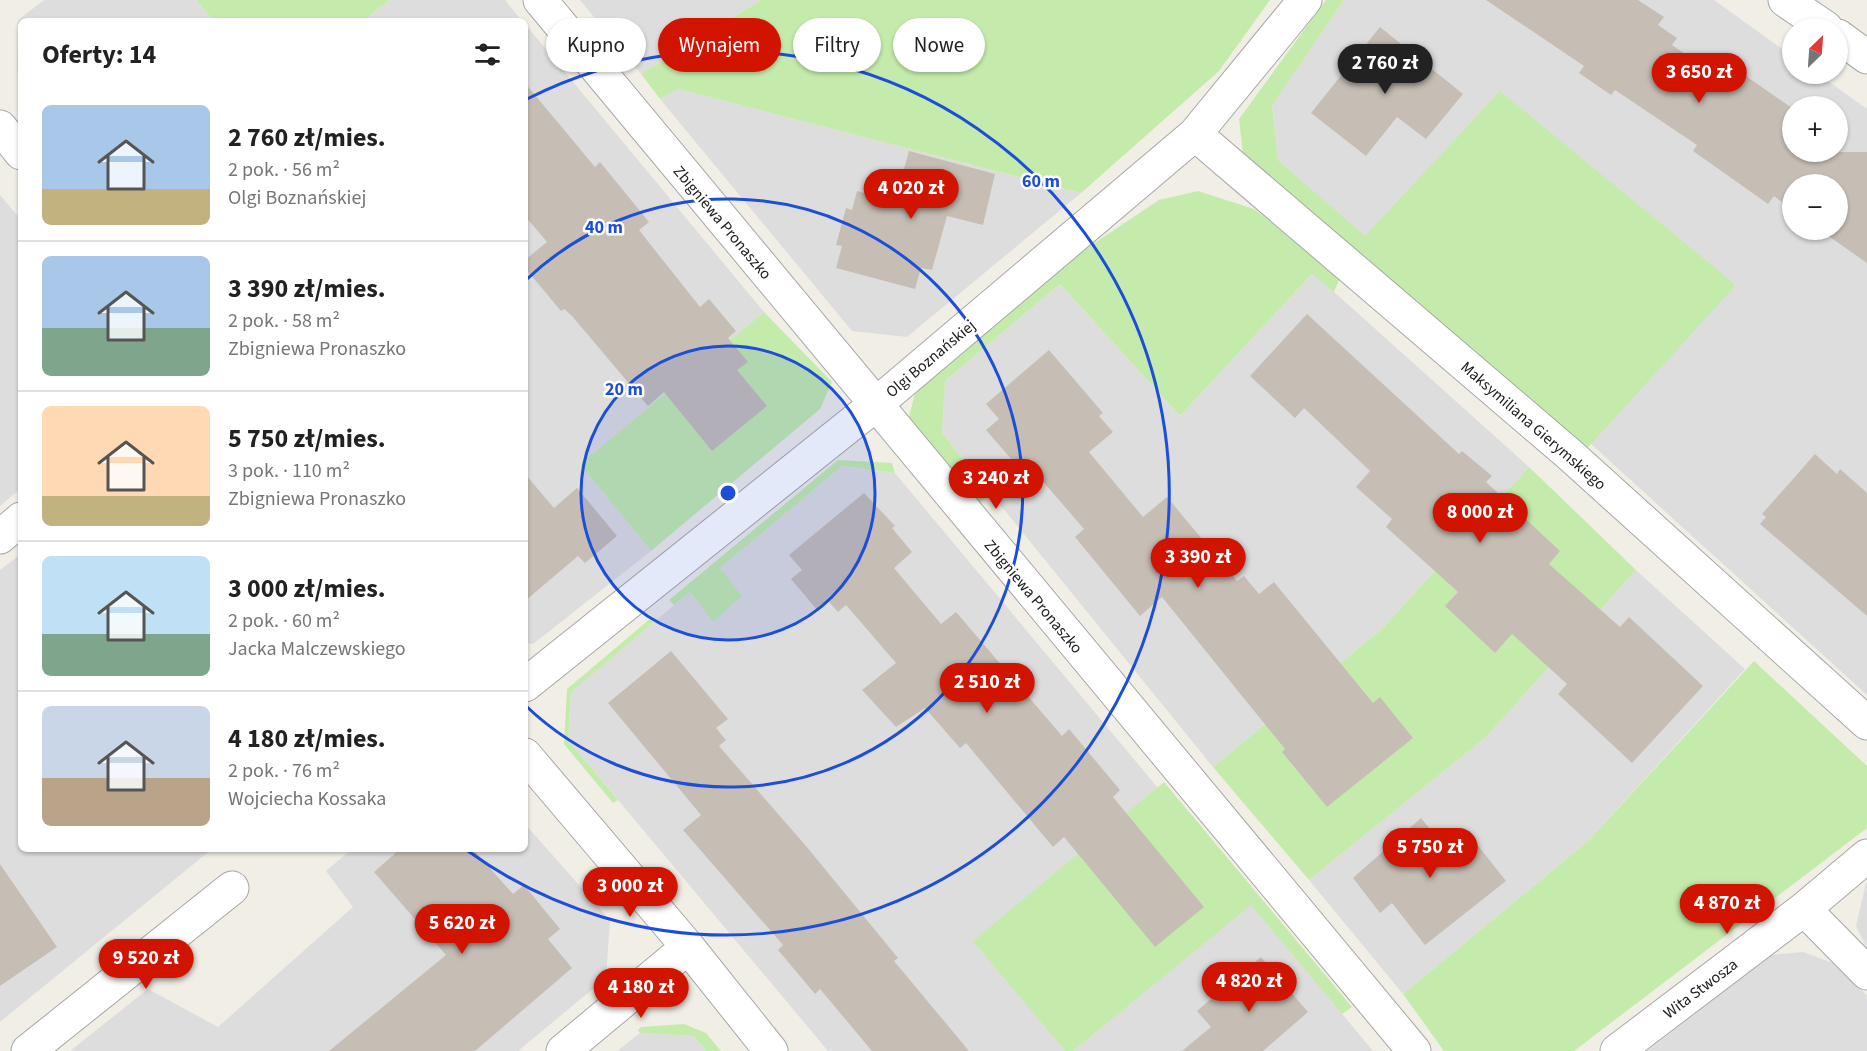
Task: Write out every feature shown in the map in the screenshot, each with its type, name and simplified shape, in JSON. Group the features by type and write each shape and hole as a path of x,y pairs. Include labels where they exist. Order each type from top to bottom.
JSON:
{"street":[{"name":"Zbigniewa Pronaszko","path":"540,0 1414,1051"},
{"name":"Olgi Boznańskiej","path":"528,683 875,405 1195,134 1305,0"},
{"path":"1785,0 1811,18"},
{"path":"1848,43 1867,57"},
{"path":"0,127 18,149"},
{"name":"Maksymiliana Gierymskiego","path":"1195,134 1569,454 1867,723"},
{"path":"0,537 18,522"},
{"path":"528,759 688,948 771,1051"},
{"name":"Wita Stwosza","path":"1617,1051 1804,909 1867,856"},
{"path":"28,1051 232,888"},
{"path":"1804,909 1867,973"},
{"path":"563,1051 688,948"}],"shaded area":[{"path":"44,0 196,0 211,18 21,18"},
{"path":"389,0 505,0 520,18 367,18"},
{"path":"580,0 761,0 732,18 658,18 658,64 646,71 646,18 595,18"},
{"path":"1344,0 1714,0 1782,49 1782,84 1832,84 1867,109 1867,695 1590,443 1736,284 1365,237 1278,160 1272,104"},
{"path":"18,20 18,73 17,72"},
{"path":"528,28 546,49 546,72 565,72 764,312 580,464 651,551 533,644 528,643"},
{"path":"678,89 1081,193 907,337 852,331 660,99"},
{"path":"0,195 18,216 18,491 0,506"},
{"path":"1313,273 1529,467 1382,629 1213,767 942,433 945,381 1060,284 1180,416"},
{"path":"842,466 895,473 1158,788 974,941 1065,1051 828,1051 568,740 571,691 690,592 713,622 720,568"},
{"path":"18,556 18,852 208,852 0,1022 0,570"},
{"path":"1636,570 1745,669 1588,841 1403,994 1309,880 1486,737"},
{"path":"528,827 610,920 606,978 518,1051 70,1051 148,989 218,1027 353,907 326,871 348,852 528,852"},
{"path":"1867,883 1867,948 1856,926"},
{"path":"1251,904 1373,1051 1073,1051"},
{"path":"1803,952 1838,965 1867,996 1867,1051 1647,1051 1771,955"},
{"path":"640,1033 694,1036 706,1051 617,1051"}],"green space":[{"path":"196,0 389,0 367,18 211,18"},
{"path":"761,0 1270,0 1219,71 1081,193 678,89 660,99 641,74 658,64 658,72 781,72 781,18 732,18"},
{"path":"1326,0 1344,0 1272,105 1278,160 1365,236 1500,91 1736,285 1583,453 1244,163 1239,119"},
{"path":"1198,191 1254,209 1340,277 1334,292 1312,274 1180,416 1060,284 945,381 942,433 991,494 980,502 909,417 915,393 1078,254 1159,200"},
{"path":"764,312 832,382 820,409 651,551 580,464"},
{"path":"838,460 892,463 895,473 842,466 720,568 742,596 713,622 690,592 674,605 669,600"},
{"path":"1529,467 1636,570 1486,737 1309,880 1213,767 1382,629"},
{"path":"651,618 654,622 571,692 568,740 618,800 613,803 564,744 567,689"},
{"path":"1754,661 1867,766 1867,828 1574,1051 1444,1051 1403,994 1588,841"},
{"path":"1164,782 1352,1007 1342,1014 1251,905 1073,1051 1065,1051 973,941"},
{"path":"684,1024 706,1033 721,1051 706,1051 694,1036 640,1033 638,1030 641,1027"}],"building":[{"path":"1486,0 1638,0 1664,17 1658,25 1677,38 1672,45 1736,89 1746,76 1782,101 1782,162 1848,162 1848,152 1867,152 1867,263 1834,240 1848,240 1848,174 1782,174 1782,202 1774,196 1768,204 1693,151 1697,145 1615,90 1611,95 1579,73 1584,66"},
{"path":"1380,27 1463,94 1426,139 1397,117 1366,156 1311,113"},
{"path":"528,87 595,167 600,162 649,222 639,230 700,307 709,299 736,331 728,338 748,362 737,370 767,406 712,451 664,392 648,406 572,316 564,309 561,311 528,272 528,258 547,242 528,220"},
{"path":"909,151 995,174 983,225 947,216 932,270 921,268 915,289 836,268 842,246 836,245 846,208 852,210 857,191 895,202"},
{"path":"1307,314 1459,454 1462,451 1492,476 1486,482 1560,551 1549,564 1620,627 1629,617 1703,686 1632,763 1558,694 1567,684 1512,634 1495,653 1445,606 1458,592 1386,527 1392,519 1356,487 1370,471 1304,408 1295,418 1250,376"},
{"path":"1049,350 1103,413 1099,416 1113,432 1089,452 1143,517 1167,497 1237,581 1244,576 1259,594 1274,582 1373,703 1380,697 1413,738 1327,807 1282,752 1285,749 1162,597 1140,616 1075,537 1084,529 1033,470 1026,476 986,430 999,419 986,404"},
{"path":"1815,454 1837,474 1840,469 1867,493 1867,616 1760,524 1766,517 1762,514"},
{"path":"528,478 554,508 577,488 617,536 585,563 578,556 528,598"},
{"path":"864,493 895,526 892,528 912,552 894,568 941,624 956,612 1062,736 1069,729 1120,790 1113,797 1204,907 1155,947 1064,837 1053,847 966,743 960,748 925,708 896,727 862,690 896,663 846,605 838,612 829,602 818,611 791,579 802,570 789,555"},
{"path":"671,651 728,719 716,728 726,740 719,746 806,846 898,958 894,961 969,1051 872,1051 820,989 815,994 778,950 783,945 683,830 701,815 608,703"},
{"path":"1421,818 1443,845 1464,828 1506,881 1425,945 1392,903 1380,913 1353,878"},
{"path":"397,852 476,852 513,894 524,885 560,929 548,939 572,968 475,1051 329,1051 446,955 374,872"},
{"path":"0,864 57,947 0,986"},
{"path":"1261,957 1308,1012 1263,1051 1182,1051 1211,1027 1197,1011"}]}
